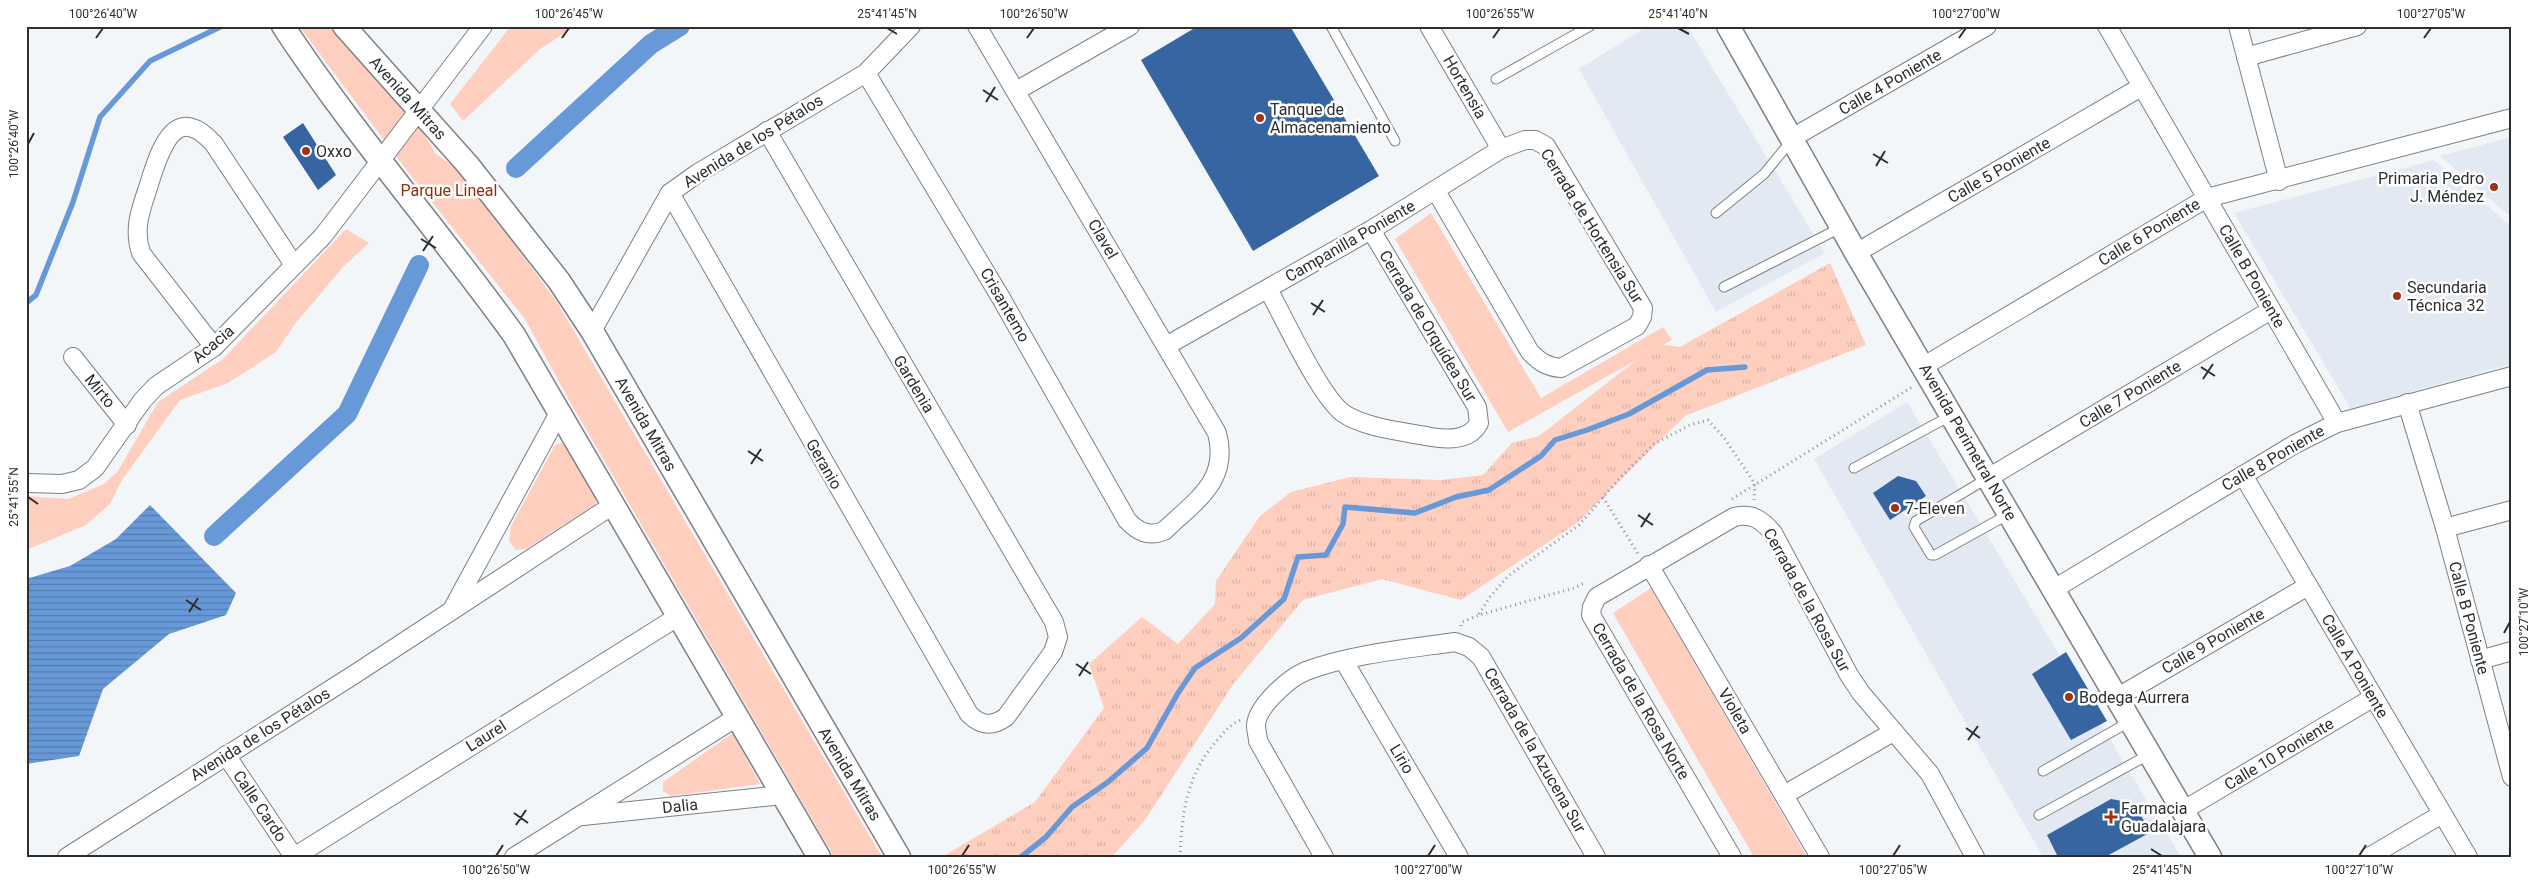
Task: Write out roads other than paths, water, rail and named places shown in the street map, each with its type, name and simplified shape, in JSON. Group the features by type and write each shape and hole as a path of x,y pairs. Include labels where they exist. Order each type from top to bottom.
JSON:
{"street":[{"path":"283,26 380,162 462,264 514,335 819,857"},
{"name":"Avenida Mitras","path":"344,26 419,109 507,213 559,281 592,331 895,853"},
{"name":"Acacia","path":"26,483 62,484 88,474 108,452 142,401 156,386 214,347 327,231 483,26"},
{"name":"Avenida de los Pétalos","path":"592,331 670,193 698,173 866,73 911,26"},
{"name":"Clavel","path":"977,26 1217,433 1222,456"},
{"name":"Hortensia","path":"1429,26 1501,149"},
{"name":"Calle 4 Poniente","path":"1792,138 1987,26"},
{"name":"Calle B Poniente","path":"2107,26 2337,423"},
{"path":"2238,26 2278,181"},
{"path":"2246,57 2357,26"},
{"path":"1016,91 1121,28"},
{"name":"Avenida Perimetral Norte","path":"1732,28 1856,253 2118,697 2210,857"},
{"name":"Crisantemo","path":"866,73 1001,298 1127,520 1135,529 1145,534 1154,534 1164,530 1208,488 1222,456"},
{"name":"Calle 5 Poniente","path":"1856,253 2141,87"},
{"name":"Calle 6 Poniente","path":"1927,372 2207,198 2278,181 2512,118"},
{"path":"214,347 141,253 136,238 137,223 165,141 179,128 195,128 214,144 294,265"},
{"name":"Gardenia","path":"768,132 1054,622 1058,638 1046,664 1006,717 998,723 988,725"},
{"name":"Campanilla Poniente","path":"1166,346 1371,230 1501,149 1525,140 1535,140"},
{"name":"Cerrada de Hortensia Sur","path":"1436,191 1530,352 1550,367 1561,368 1571,364 1637,326 1642,317 1643,308 1546,146 1535,140"},
{"name":"Geranio","path":"670,193 969,714 977,722 988,725"},
{"name":"Cerrada de Orquídea Sur","path":"1268,289 1326,394 1344,414 1378,426 1446,438 1468,435 1479,423 1477,407 1371,230"},
{"name":"Calle 7 Poniente","path":"1988,478 2271,310"},
{"name":"Mirto","path":"72,357 127,425"},
{"name":"Calle 8 Poniente","path":"2054,589 2295,444 2337,423 2512,376"},
{"name":"Calle B Poniente","path":"2407,403 2445,528 2512,777"},
{"name":"Avenida de los Pétalos","path":"452,611 560,411"},
{"name":"Calle A Poniente","path":"2243,475 2468,857"},
{"name":"Avenida de los Pétalos","path":"67,857 452,611 613,505"},
{"path":"2445,528 2512,510"},
{"name":"Cerrada de la Rosa Sur","path":"1645,557 1734,517 1754,516 1773,533 1849,675 1861,693 1930,774 1975,857"},
{"name":"Violeta","path":"1645,557 1820,857"},
{"name":"Cerrada de la Rosa Norte","path":"1645,557 1597,597 1592,606 1591,615 1732,857"},
{"name":"Calle 9 Poniente","path":"2118,697 2308,586"},
{"name":"Laurel","path":"294,857 679,616"},
{"name":"Cerrada de la Azucena Sur","path":"1344,661 1462,645 1481,656 1596,857"},
{"path":"2480,660 2512,651"},
{"path":"1324,857 1258,741 1258,719 1276,692 1290,680 1304,672 1344,661"},
{"name":"Lirio","path":"1344,661 1459,857"},
{"name":"Calle 10 Poniente","path":"2184,810 2374,697"},
{"name":"Dalia","path":"514,857 737,717"},
{"path":"1784,795 1893,732"},
{"name":"Calle Cardo","path":"226,755 294,857"},
{"name":"Dalia","path":"577,817 782,795"},
{"path":"2369,857 2442,814"}],"lane":[{"path":"1331,26 1395,141"},
{"path":"1496,79 1590,26"},
{"path":"1716,213 1764,174 1792,138"},
{"path":"1724,287 1842,227"},
{"path":"1854,468 1952,415"},
{"path":"1988,478 1916,521 1914,527 1930,555 1935,555 2010,513"},
{"path":"2043,771 2132,721"},
{"path":"2039,815 2151,754"}],"water":[{"path":"150,505 236,593 226,615 169,634 103,689 79,756 26,764 26,579 70,566 116,539"}],"waterway":[{"path":"26,303 36,295 73,202 100,117 150,61 222,26"},
{"path":"516,168 651,44 680,26"},
{"path":"214,536 347,414 419,265"},
{"path":"1021,857 1046,837 1072,807 1108,782 1147,748 1178,693 1195,668 1241,638 1284,599 1298,557 1326,555 1343,524 1345,507 1415,513 1456,497 1489,490 1541,456 1555,440 1629,414 1707,370 1745,367"}],"place":[{"name":"Tanque de Almacenamiento","path":"1260,118"},
{"name":"Oxxo","path":"306,151"},
{"name":"Primaria Pedro J. Méndez","path":"2494,187"},
{"name":"Secundaria Técnica 32","path":"2397,296"},
{"name":"7-Eleven","path":"1895,508"},
{"name":"Bodega Aurrera","path":"2069,697"},
{"name":"Farmacia Guadalajara","path":"2111,817"}],"park label":[{"name":"Parque Lineal","path":"449,190"}]}
